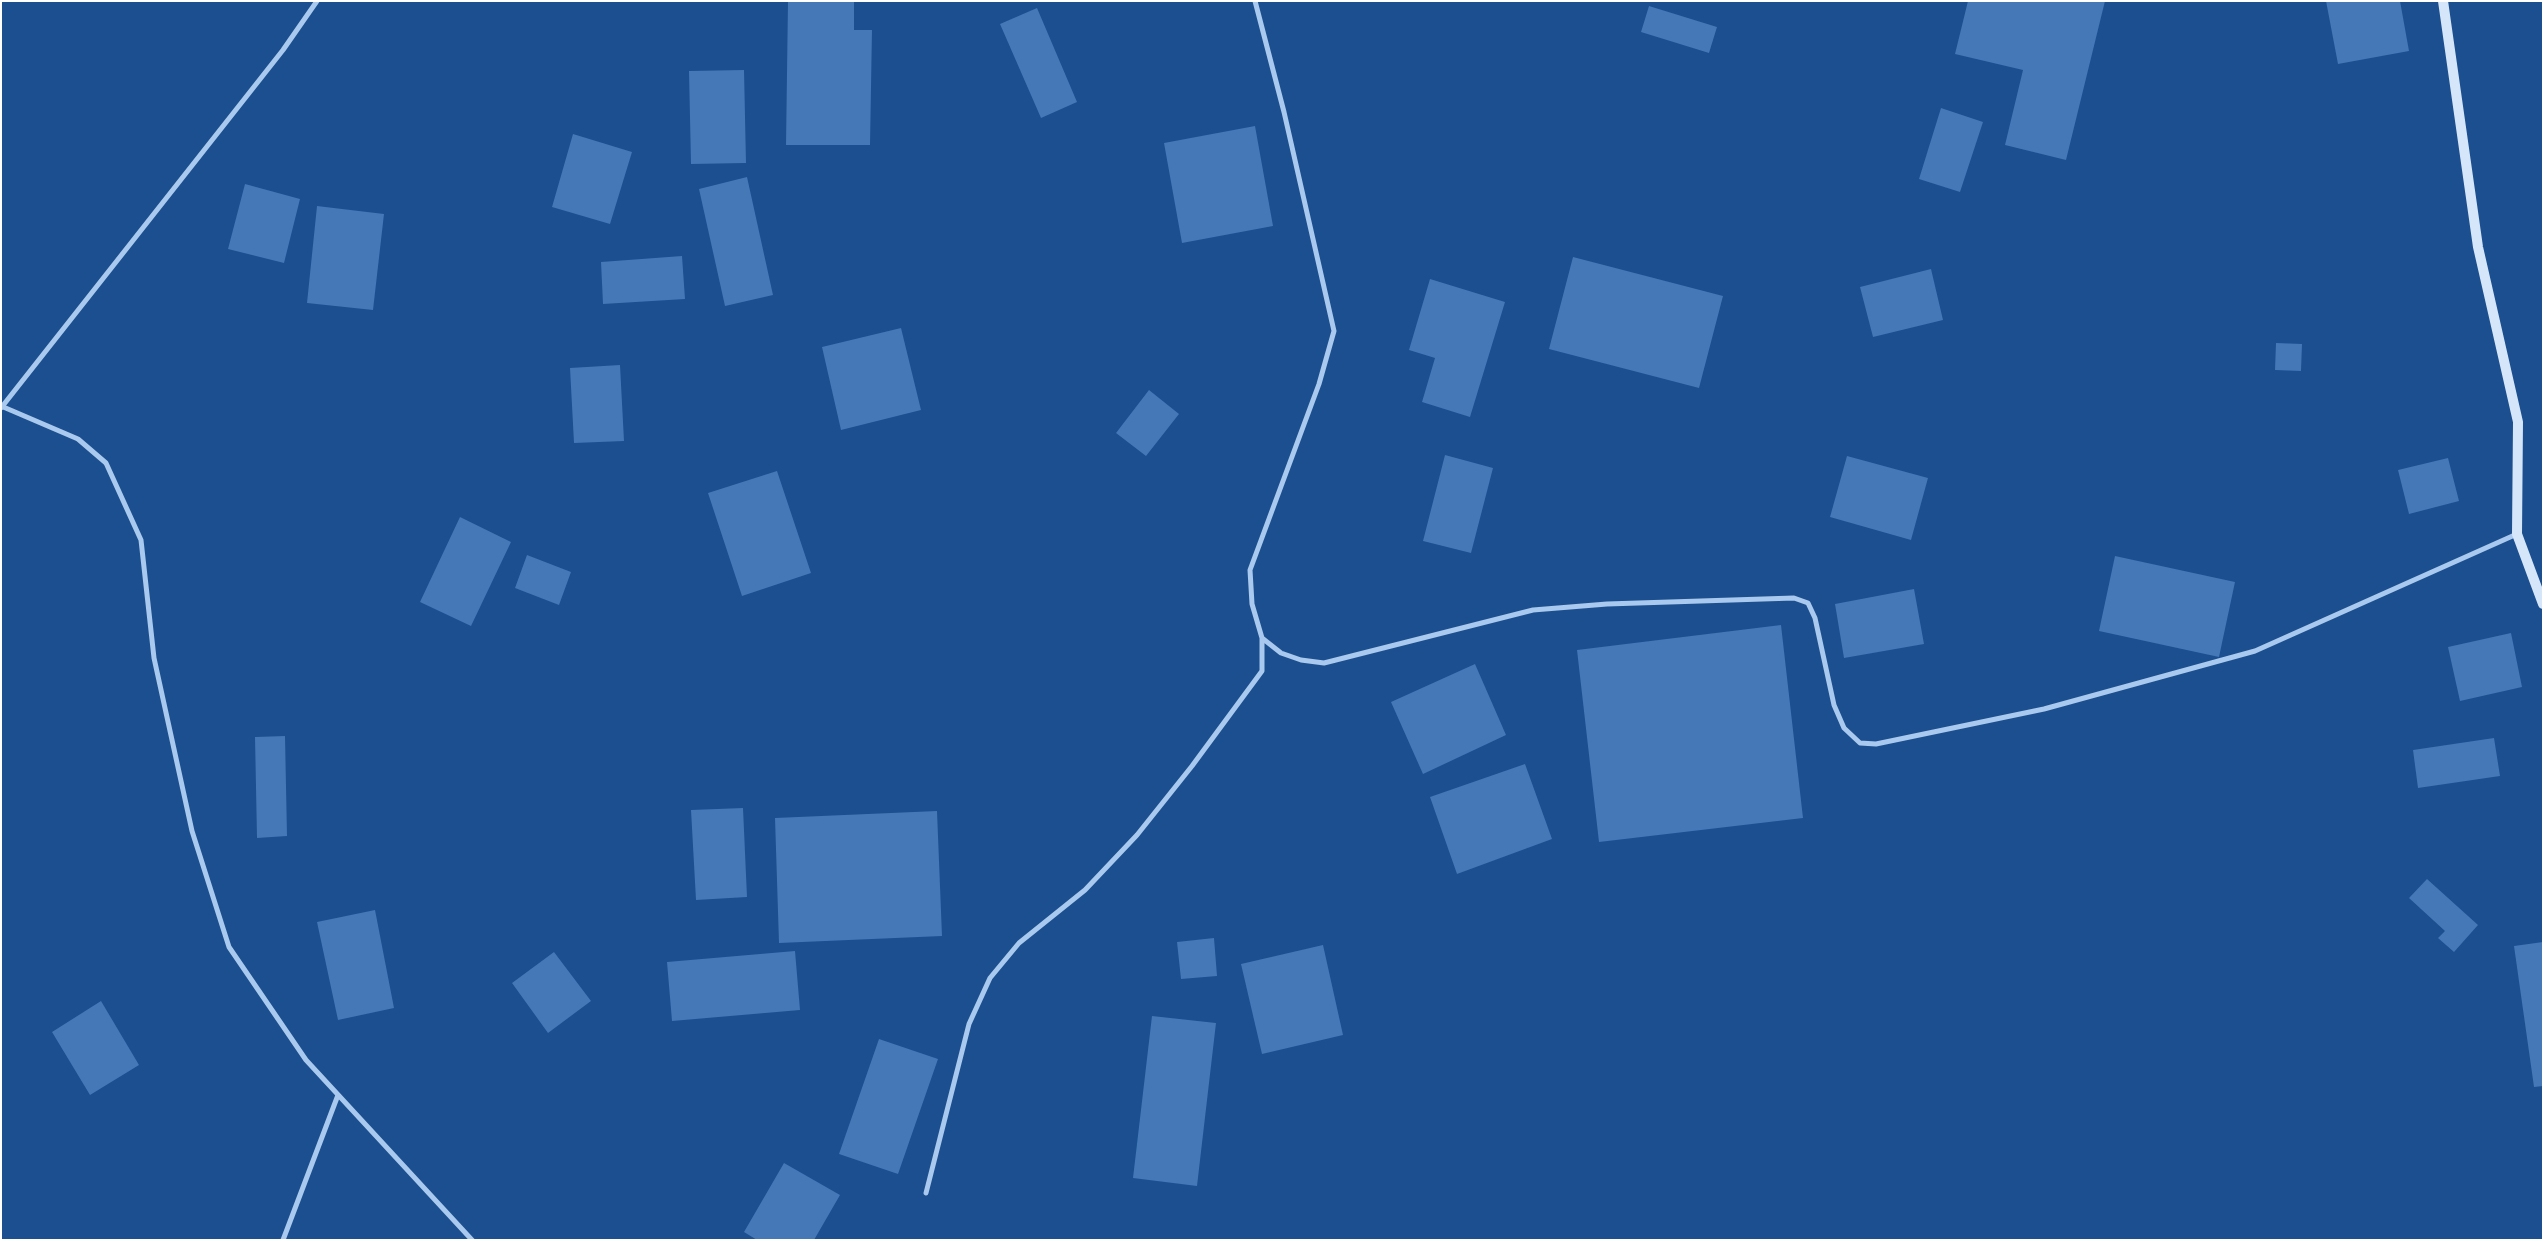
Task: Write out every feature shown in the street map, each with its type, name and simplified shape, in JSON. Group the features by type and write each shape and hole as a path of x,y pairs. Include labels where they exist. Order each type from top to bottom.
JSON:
{"main road":[{"path":"2443,1 2478,247 2518,422 2517,534 2543,604"}],"street":[{"path":"317,1 283,50 1,407 78,439 106,463 141,540 154,658 192,831 229,947 306,1060 472,1240"},
{"path":"926,1193 970,1024 990,978 1019,943 1085,890 1149,820 1262,671 1262,638 1252,604 1250,570 1319,384 1334,331 1284,112 1255,1"},
{"path":"1262,638 1281,653 1301,660 1324,663 1384,650 1533,610 1607,604 1794,598 1808,603 1815,618 1834,705 1844,728 1860,743 1876,744 2044,709 2255,650 2517,534"},
{"path":"283,1240 338,1095"}],"building":[{"path":"788,1 854,1 854,30 872,30 870,145 786,145"},
{"path":"1968,1 2105,1 2066,160 2005,145 2023,70 1955,54"},
{"path":"2326,1 2400,1 2409,51 2338,64"},
{"path":"1649,6 1717,27 1709,53 1641,32"},
{"path":"1037,8 1077,102 1041,118 1000,24"},
{"path":"744,70 746,163 691,164 689,71"},
{"path":"1941,108 1983,122 1960,192 1919,179"},
{"path":"1255,126 1273,226 1182,243 1164,143"},
{"path":"573,134 632,152 610,224 552,207"},
{"path":"747,177 773,295 725,306 699,189"},
{"path":"245,184 300,199 284,263 228,249"},
{"path":"317,206 384,214 373,310 307,303"},
{"path":"682,256 685,299 603,304 601,262"},
{"path":"1573,257 1723,296 1699,388 1549,349"},
{"path":"1931,269 1943,320 1873,337 1860,287"},
{"path":"1430,279 1505,302 1470,417 1422,402 1435,358 1409,350"},
{"path":"901,328 921,410 841,430 822,347"},
{"path":"2276,343 2302,344 2301,371 2275,370"},
{"path":"620,365 624,441 574,443 570,368"},
{"path":"1149,390 1179,414 1146,456 1116,433"},
{"path":"1445,455 1493,468 1471,553 1423,541"},
{"path":"1847,456 1928,478 1911,540 1830,517"},
{"path":"2448,458 2459,501 2409,514 2398,470"},
{"path":"777,471 811,573 742,596 708,493"},
{"path":"460,517 511,542 471,626 420,602"},
{"path":"527,555 571,572 559,605 515,588"},
{"path":"2115,556 2235,582 2219,657 2099,631"},
{"path":"1914,589 1924,644 1844,658 1835,604"},
{"path":"1781,625 1803,818 1599,842 1577,650"},
{"path":"2511,633 2522,687 2460,701 2448,647"},
{"path":"1475,664 1506,735 1423,774 1391,702"},
{"path":"285,736 287,836 257,838 255,737"},
{"path":"2494,738 2500,776 2418,788 2413,750"},
{"path":"1525,764 1552,839 1457,874 1430,797"},
{"path":"743,808 747,897 696,900 691,810"},
{"path":"937,811 942,936 779,943 775,818"},
{"path":"2427,879 2478,925 2454,952 2438,938 2445,931 2409,898"},
{"path":"375,910 394,1008 338,1020 317,922"},
{"path":"1214,938 1217,976 1181,979 1177,942"},
{"path":"2543,942 2543,1086 2534,1087 2514,946"},
{"path":"1323,945 1343,1035 1262,1054 1241,964"},
{"path":"795,951 800,1010 672,1021 667,962"},
{"path":"554,952 591,1001 548,1033 512,983"},
{"path":"101,1001 139,1065 90,1095 52,1032"},
{"path":"1152,1016 1216,1023 1197,1186 1133,1178"},
{"path":"879,1039 938,1059 898,1174 839,1154"},
{"path":"784,1163 840,1195 814,1240 757,1240 744,1232"}]}
